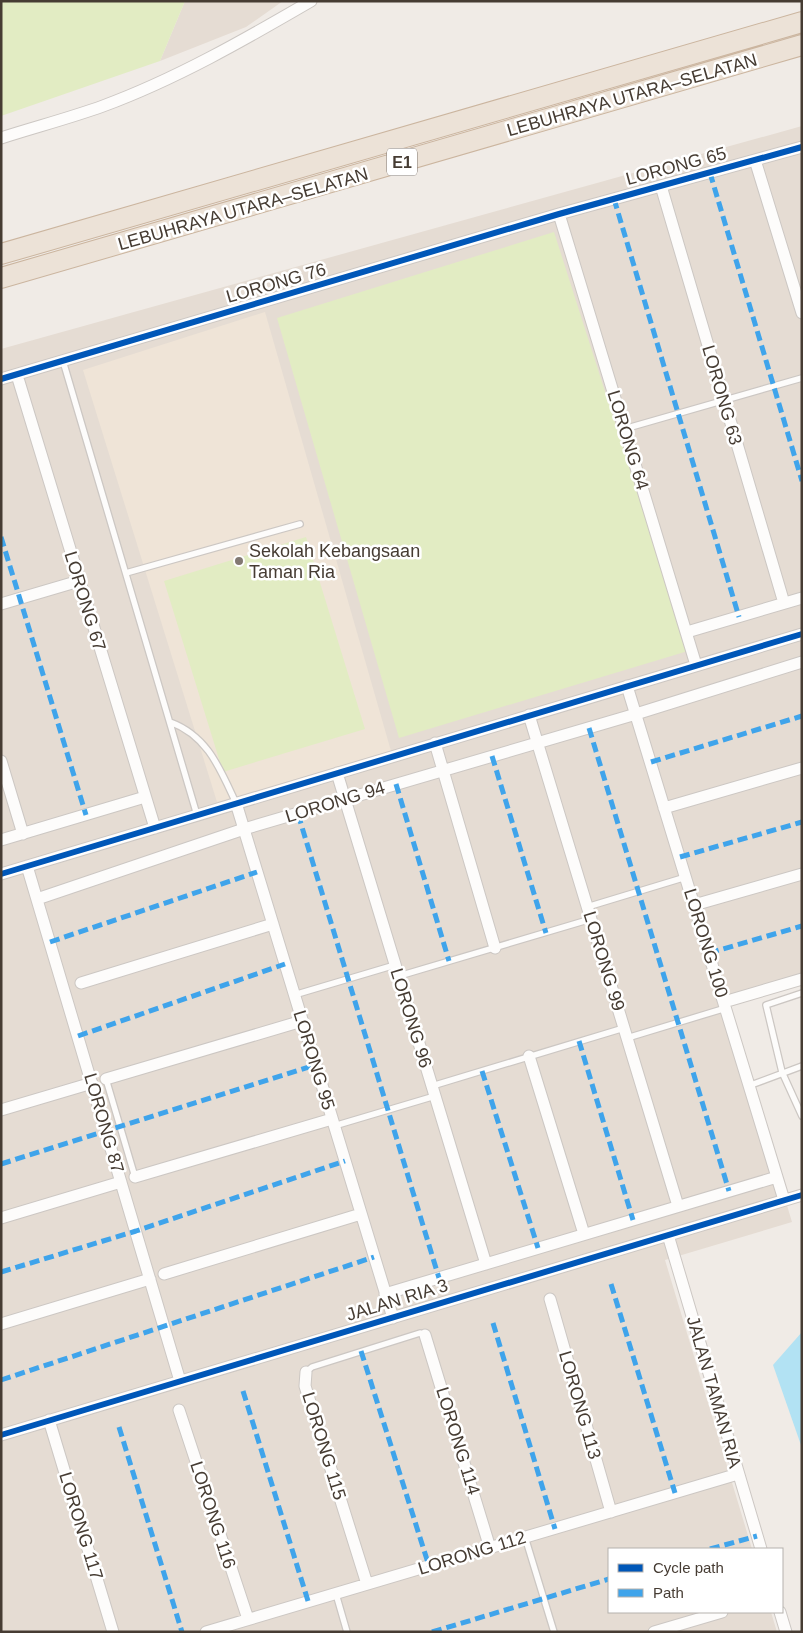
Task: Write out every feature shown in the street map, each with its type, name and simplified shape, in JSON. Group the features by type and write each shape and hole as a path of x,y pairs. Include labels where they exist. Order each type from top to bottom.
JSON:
{"highway":[{"name":"LEBUHRAYA UTARA–SELATAN","path":"1,254 802,22"},
{"name":"LEBUHRAYA UTARA–SELATAN","path":"1,278 802,45"}],"street":[{"path":"1,138 103,106 135,92 242,41 311,1"},
{"name":"LORONG 65","path":"558,214 802,147"},
{"path":"755,160 802,313"},
{"name":"LORONG 63","path":"661,186 784,604"},
{"name":"LORONG 76","path":"1,379 558,214"},
{"name":"LORONG 64","path":"558,214 696,665"},
{"name":"LORONG 67","path":"17,375 154,828"},
{"path":"1,604 79,581"},
{"path":"687,632 802,598"},
{"path":"1,874 802,634"},
{"name":"LORONG 94","path":"37,899 244,830 636,714 802,662"},
{"name":"LORONG 100","path":"627,686 751,1085 784,1200"},
{"name":"LORONG 99","path":"529,715 678,1206"},
{"path":"435,743 495,948"},
{"path":"1,761 23,834"},
{"path":"664,808 802,768"},
{"name":"LORONG 96","path":"337,773 486,1264"},
{"path":"1,840 145,798"},
{"name":"LORONG 95","path":"236,803 393,1318"},
{"name":"LORONG 87","path":"27,866 180,1381"},
{"path":"694,905 802,874"},
{"path":"81,983 272,924"},
{"path":"725,1005 802,979"},
{"path":"106,1079 302,1021"},
{"path":"529,1056 584,1234"},
{"path":"1,1110 92,1083"},
{"path":"136,1178 333,1122"},
{"path":"385,1294 777,1177"},
{"path":"1,1218 121,1182"},
{"name":"JALAN RIA 3","path":"1,1435 802,1195"},
{"path":"164,1274 361,1214"},
{"name":"JALAN TAMAN RIA","path":"668,1235 761,1548"},
{"path":"1,1324 150,1279"},
{"name":"LORONG 113","path":"550,1299 611,1512"},
{"name":"LORONG 114","path":"425,1335 490,1548"},
{"name":"LORONG 115","path":"306,1372 306,1386 367,1584"},
{"name":"LORONG 116","path":"179,1410 248,1620"},
{"name":"LORONG 117","path":"49,1420 113,1632"},
{"name":"LORONG 112","path":"206,1632 738,1474"},
{"path":"655,1632 719,1613"},
{"path":"780,1613 786,1632"}],"lane":[{"path":"63,361 197,815"},
{"path":"624,430 802,378"},
{"path":"126,573 300,524"},
{"path":"170,722 195,735 207,747 236,803"},
{"path":"587,907 686,877"},
{"path":"399,976 591,919"},
{"path":"294,995 395,964"},
{"path":"802,994 766,1005 782,1072 802,1116"},
{"path":"333,1122 433,1091 529,1056 625,1033 725,1005"},
{"path":"751,1085 802,1066"},
{"path":"106,1079 136,1178"},
{"name":"LORONG 115","path":"306,1372 312,1367 420,1332 425,1335"},
{"path":"525,1537 554,1632"},
{"path":"336,1594 347,1632"}],"shaded area":[{"path":"185,1 283,1 246,27 160,61"},
{"path":"802,126 802,984 727,1007 792,1222 665,1260 752,1548 608,1548 608,1613 771,1613 777,1632 1,1632 1,349"},
{"name":"Sekolah Kebangsaan Taman Ria","path":"265,312 391,751 217,802 83,370"}],"green space":[{"path":"1,1 185,1 160,61 1,116"},
{"path":"554,232 688,651 399,738 277,318"},
{"path":"306,537 365,729 223,772 164,581"}],"water":[{"path":"802,1332 802,1448 773,1365"}],"marked path":[{"path":"710,173 802,481"},
{"path":"614,199 739,617"},
{"path":"1,537 86,815"},
{"path":"651,762 802,716"},
{"path":"589,728 729,1191"},
{"path":"492,756 546,933"},
{"path":"396,784 449,961"},
{"path":"298,814 439,1278"},
{"path":"680,857 802,822"},
{"path":"50,942 257,872"},
{"path":"709,953 802,926"},
{"path":"78,1036 285,964"},
{"path":"579,1041 633,1220"},
{"path":"1,1164 315,1065"},
{"path":"482,1071 538,1248"},
{"path":"1,1272 136,1231 345,1161"},
{"path":"1,1380 374,1257"},
{"path":"611,1284 675,1493"},
{"path":"493,1323 555,1529"},
{"path":"361,1351 429,1566"},
{"path":"243,1391 308,1601"},
{"path":"119,1427 182,1632"},
{"path":"714,1548 757,1536"},
{"path":"432,1632 608,1579"}],"cycle path":[{"path":"1,379 559,214 802,147"},
{"path":"1,874 802,634"},
{"path":"1,1435 802,1195"}],"place":[{"name":"Sekolah Kebangsaan Taman Ria","path":"239,561"}]}
